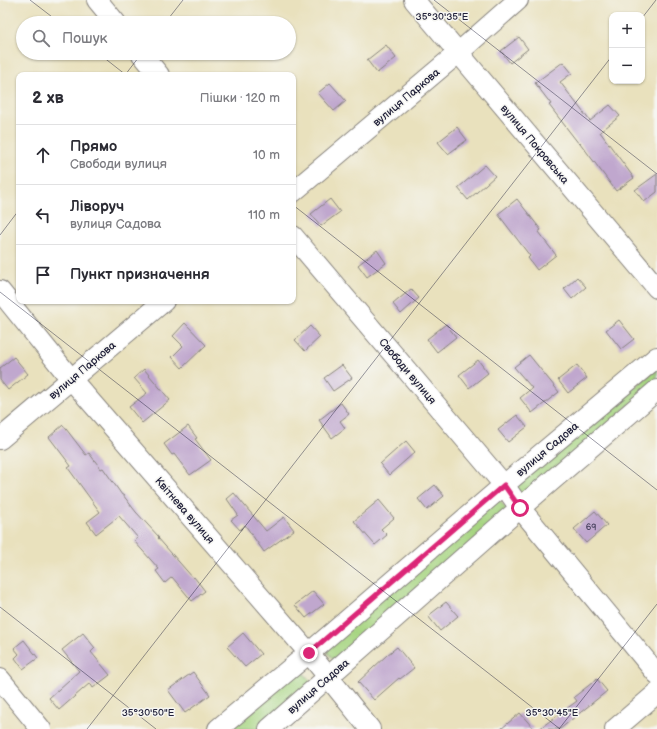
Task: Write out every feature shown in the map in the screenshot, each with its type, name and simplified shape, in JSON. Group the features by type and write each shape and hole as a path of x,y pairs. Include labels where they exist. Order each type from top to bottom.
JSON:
{"street":[{"path":"97,0 110,16"},
{"name":"вулиця Покровська","path":"414,0 657,288"},
{"name":"вулиця Паркова","path":"296,189 458,53 518,0"},
{"path":"147,60 157,72"},
{"name":"Свободи вулиця","path":"296,240 504,485 520,508 657,674"},
{"name":"Квітнева вулиця","path":"0,291 71,379 309,653 370,729"},
{"name":"вулиця Паркова","path":"0,439 160,304"},
{"name":"вулиця Садова","path":"218,729 309,653 504,485 657,357"},
{"name":"вулиця Садова","path":"269,729 520,508 657,390"},
{"path":"0,679 41,729"},
{"path":"615,729 657,692"}],"green space":[{"path":"657,369 657,380 525,498 514,485"},
{"path":"498,499 510,512 336,663 324,648"},
{"path":"300,669 313,684 261,729 230,729"}],"building":[{"path":"519,37 528,49 510,63 501,51"},
{"path":"386,45 396,58 377,73 367,60"},
{"path":"563,62 572,73 560,82 590,121 610,105 620,116 600,132 634,178 616,191 549,105 551,104 535,83"},
{"path":"330,83 346,101 334,111 318,93"},
{"path":"457,127 467,140 448,154 438,142"},
{"path":"485,165 495,176 468,200 458,188"},
{"path":"657,174 657,192 644,202 635,190"},
{"path":"330,199 340,212 321,226 311,214"},
{"path":"517,199 541,230 538,232 556,255 537,270 528,258 530,256 498,214"},
{"path":"377,250 386,263 367,277 358,265"},
{"path":"577,277 586,287 572,299 564,289"},
{"path":"411,289 419,298 401,314 393,304"},
{"path":"619,320 634,339 621,349 606,330"},
{"path":"185,323 206,345 182,368 172,357 183,346 173,336"},
{"path":"446,324 456,337 437,352 427,339"},
{"path":"310,326 320,337 305,351 295,340"},
{"path":"529,355 559,392 532,413 520,398 532,388 514,367"},
{"path":"14,357 28,374 8,390 0,380 0,368"},
{"path":"478,360 488,373 469,388 459,375"},
{"path":"342,365 352,378 333,391 324,378"},
{"path":"577,365 587,378 568,393 558,380"},
{"path":"144,369 170,400 142,423 129,407 147,393 134,378"},
{"path":"341,403 349,414 340,421 345,428 332,438 319,420"},
{"path":"517,415 527,427 508,442 498,430"},
{"path":"63,425 86,455 89,453 101,469 103,468 136,512 205,591 192,601 172,577 165,583 156,571 159,569 134,541 138,538 119,516 96,534 87,522 100,512 68,468 71,466 49,437"},
{"path":"188,426 197,438 195,439 211,460 190,475 174,454 172,455 164,444"},
{"path":"406,441 415,452 389,475 380,464"},
{"path":"435,485 444,496 427,510 418,499"},
{"path":"234,493 266,531 284,517 294,530 264,552 245,525 240,530 231,520 238,515 227,499"},
{"path":"379,500 394,518 381,529 387,535 375,545 354,521"},
{"path":"595,511 607,525 586,543 574,529"},
{"path":"313,591 324,604 306,618 295,605"},
{"path":"446,602 458,616 440,631 428,616"},
{"path":"83,633 95,648 91,652 110,675 93,688 90,683 59,710 49,698 79,671 62,650"},
{"path":"243,633 261,654 245,667 227,647"},
{"path":"24,640 38,658 23,669 15,658 19,654 14,648"},
{"path":"397,647 414,668 400,679 399,678 374,700 358,682"},
{"path":"193,672 210,695 185,713 168,690"},
{"path":"597,679 607,691 560,729 539,729 577,701 574,697"},
{"path":"520,713 534,729 501,729"}],"route":[{"path":"309,653 504,485 520,508"}]}
